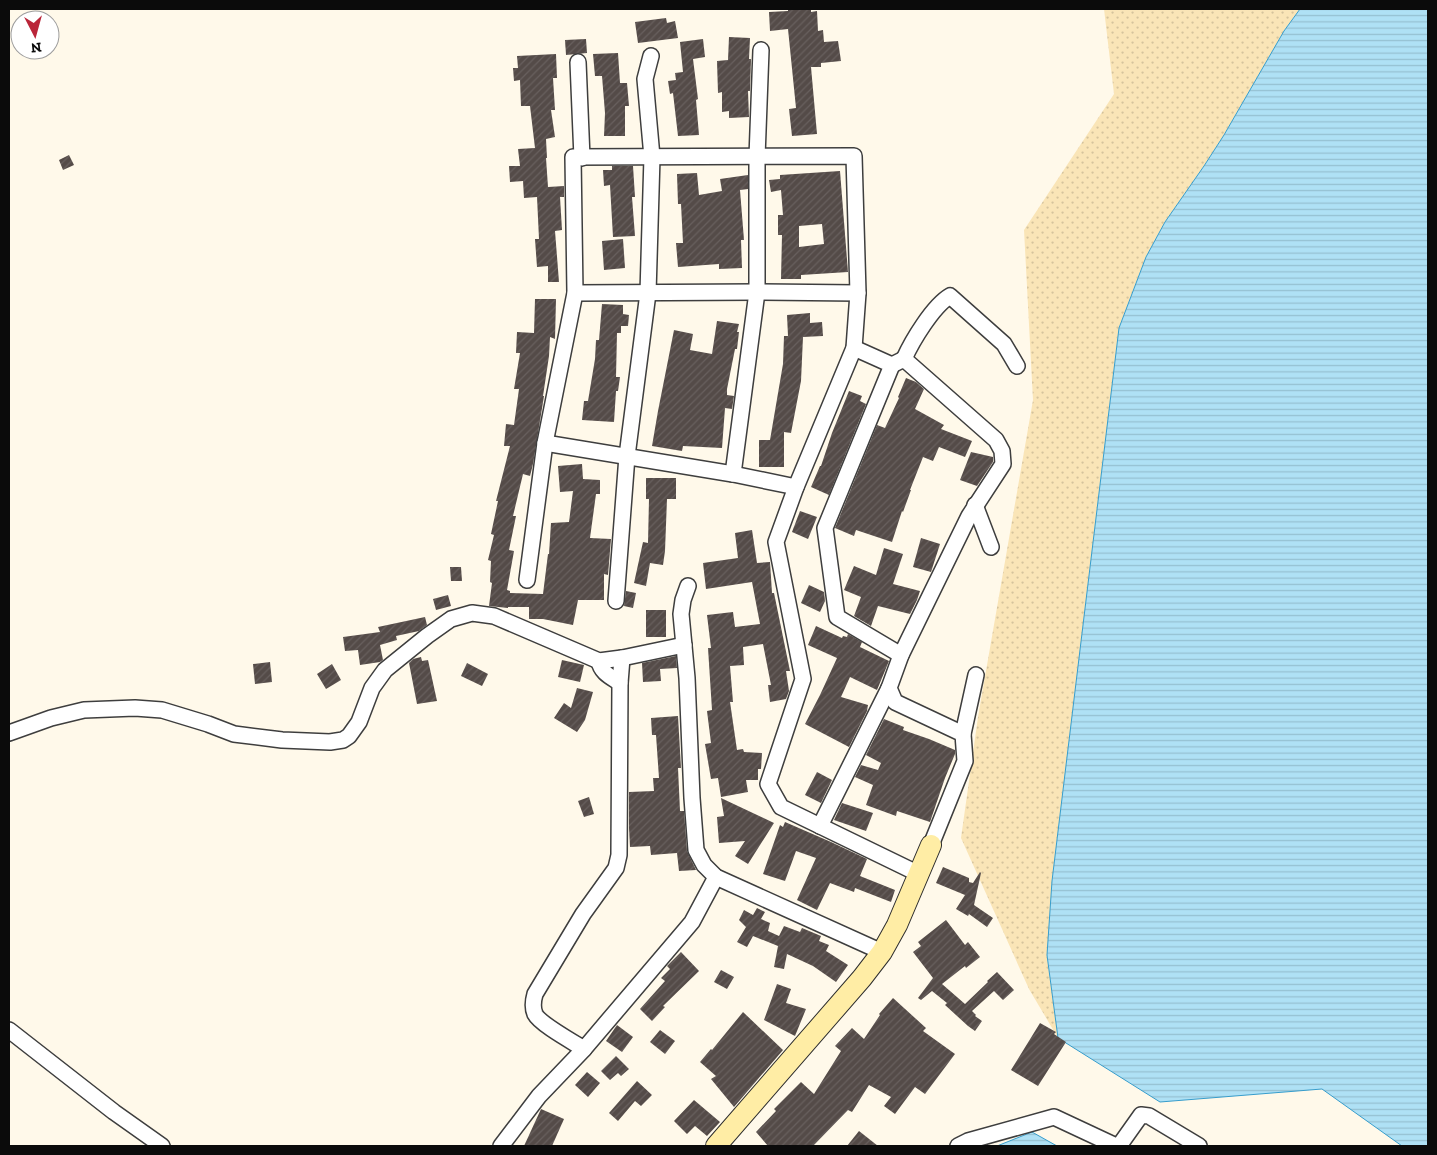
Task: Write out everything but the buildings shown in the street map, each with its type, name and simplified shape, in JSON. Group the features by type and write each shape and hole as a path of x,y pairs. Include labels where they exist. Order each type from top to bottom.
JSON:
{"main road":[{"path":"716,1146 862,978 882,952 897,925 931,845"}],"street":[{"path":"732,474 757,292 757,157 761,50"},
{"path":"616,601 627,456 648,293 652,157 645,79 651,56"},
{"path":"578,62 582,158"},
{"path":"527,580 546,443 575,293 573,157 854,156 858,293 854,348 796,487 776,542 803,679 768,784 781,807 919,874"},
{"path":"575,293 858,293"},
{"path":"901,655 836,617 825,528 898,362 942,300 950,296 1004,344 1017,366"},
{"path":"820,826 889,688 901,655 968,516 1003,464 1002,451 996,440 898,362 854,348"},
{"path":"546,443 732,474 796,487"},
{"path":"976,505 991,547"},
{"path":"688,586 681,614 687,678 696,850 704,865 716,877 882,952"},
{"path":"9,733 51,718 84,710 135,708 162,710 234,734 282,740 330,742 343,740 349,736 359,722 372,688 385,670 451,619 472,613 494,616 599,661 684,646"},
{"path":"584,1049 542,1022 535,1014 533,1004 535,994 578,922 616,868 619,855 620,683 622,658"},
{"path":"599,661 600,667 607,675 620,683"},
{"path":"931,845 964,761 963,734 976,675"},
{"path":"889,688 895,702 963,734"},
{"path":"501,1146 539,1096 584,1049 692,922 716,877"},
{"path":"9,1030 114,1112 162,1146"},
{"path":"958,1146 968,1141 1054,1117 1118,1146 1142,1115 1149,1116 1199,1146"}],"sand":[{"path":"1104,9 1300,9 1284,31 1224,135 1165,222 1146,257 1119,328 1052,881 1047,955 1058,1038 1029,989 961,838 978,717 1033,400 1024,230 1114,94"}],"water":[{"path":"1300,9 1428,9 1428,1146 1402,1146 1322,1089 1160,1102 1058,1038 1047,955 1052,881 1119,328 1146,257 1165,222 1224,135 1284,31"},
{"path":"1032,1132 1057,1146 997,1146"}]}
